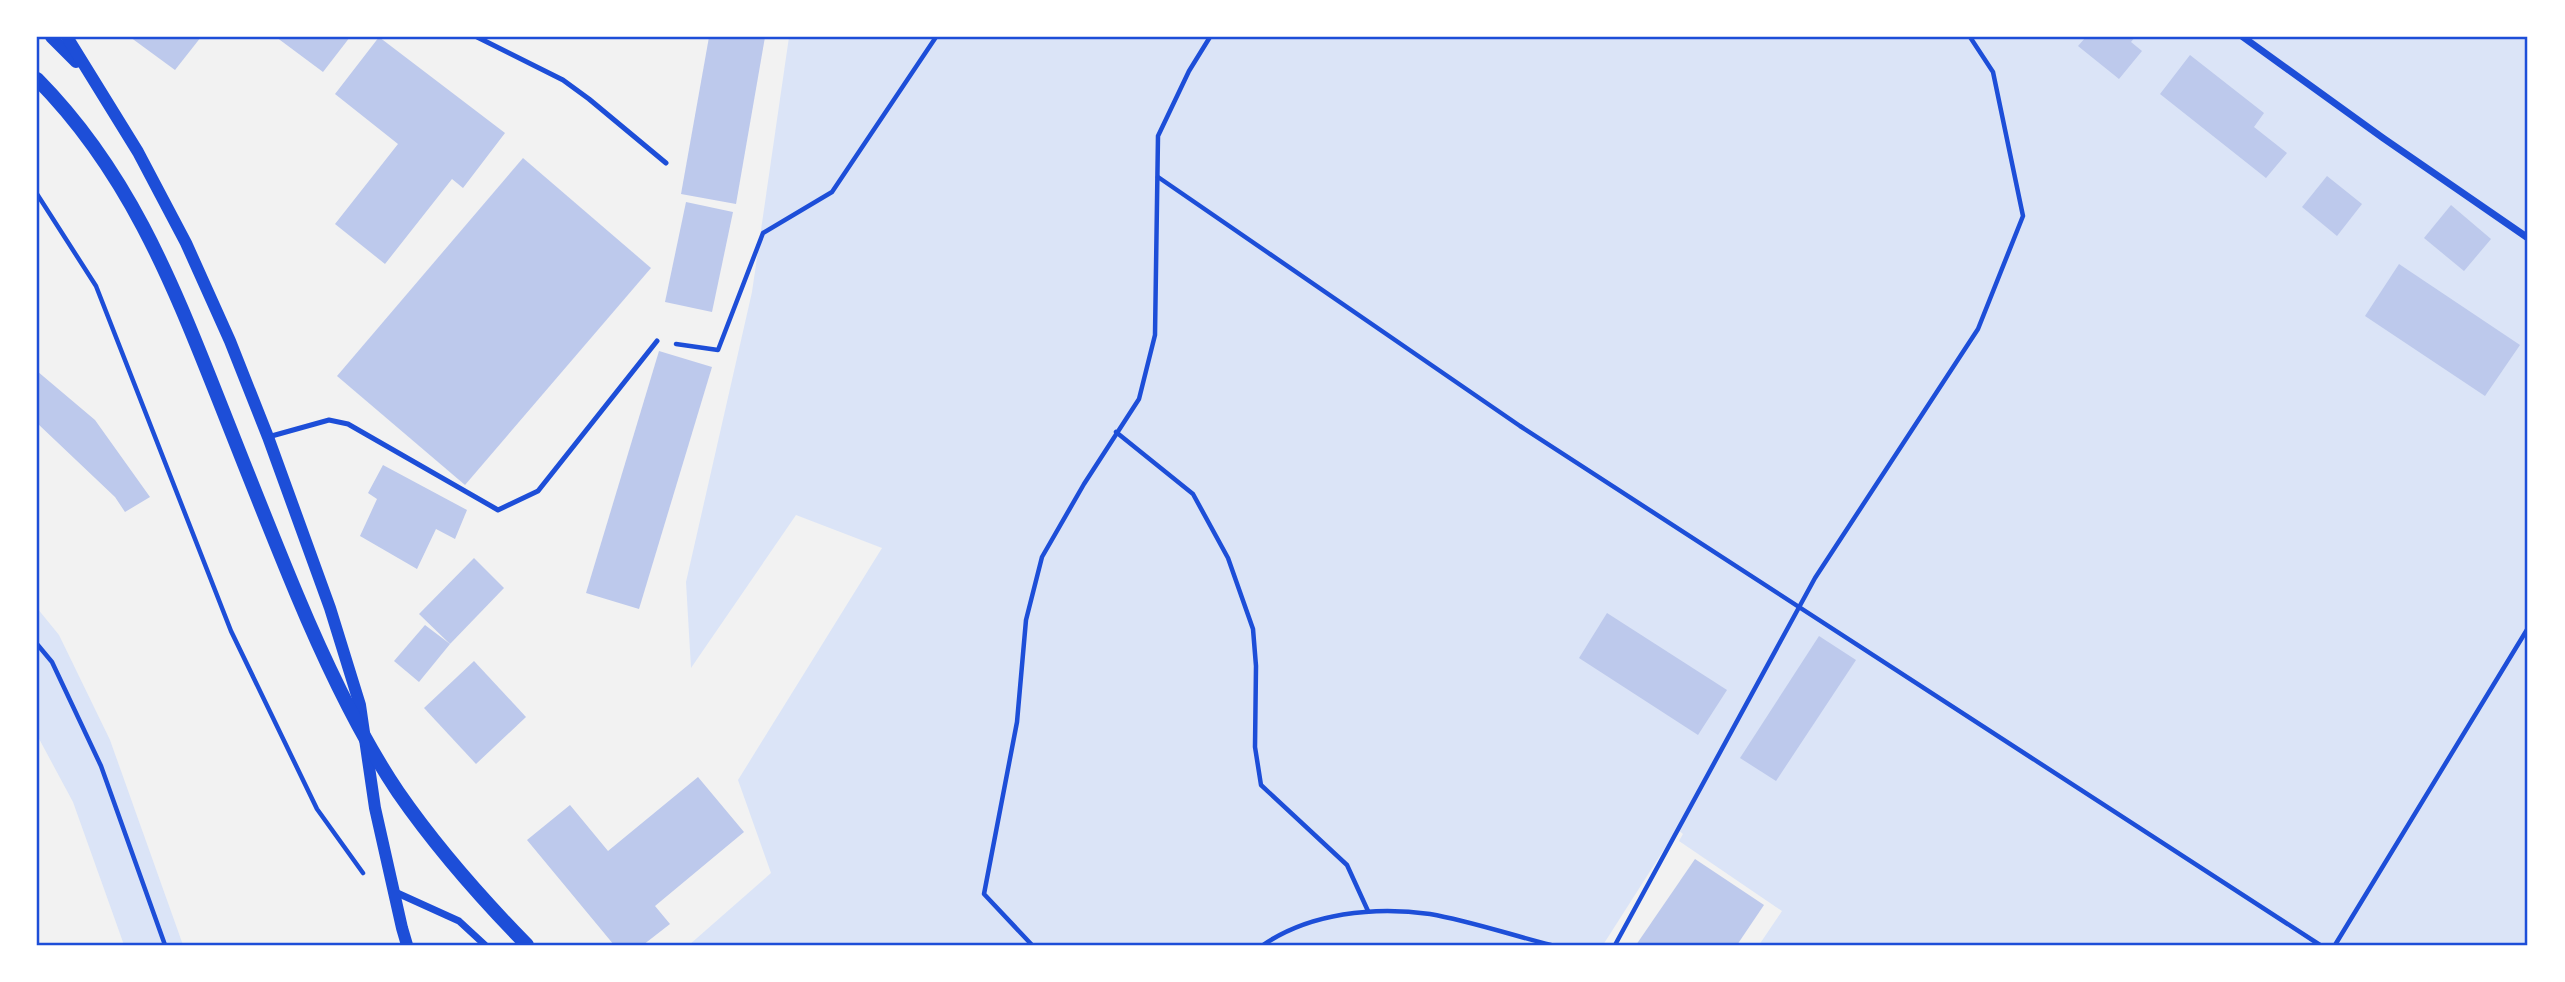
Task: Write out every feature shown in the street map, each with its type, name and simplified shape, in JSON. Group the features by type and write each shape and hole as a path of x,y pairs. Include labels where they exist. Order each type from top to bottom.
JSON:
{"main road":[{"path":"37,79 69,114 103,159 153,241 298,597 364,735 419,822 527,945"}],"street":[{"path":"51,37 96,82"},
{"path":"67,37 138,152 186,243 230,341 268,437 330,608 360,705 375,808 407,945"},
{"path":"2243,37 2528,238"},
{"path":"395,892 459,921 485,945"}],"lane":[{"path":"477,37 564,80 666,163"},
{"path":"268,437 329,420 348,424 498,510 538,491 657,341"}],"path":[{"path":"657,341 718,349 764,233 832,192 936,37"},
{"path":"1032,945 984,894 1017,722 1027,620 1042,557 1116,432 1139,399 1156,335 1158,136 1189,71 1210,37"},
{"path":"1615,945 1815,578 1978,329 2023,216 1993,72 1970,37"},
{"path":"1158,177 1520,426 2320,945"},
{"path":"37,194 96,286 231,631 317,809 363,874"},
{"path":"1116,432 1193,495 1228,558 1253,629 1256,666 1255,747 1261,785 1346,865 1368,911"},
{"path":"2335,945 2528,628"},
{"path":"37,644 52,662 101,765 165,945"},
{"path":"1263,945 1274,937 1313,921 1368,911 1430,914 1551,945"}],"shaded area":[{"path":"789,37 2528,37 2528,945 1759,945 1782,911 1679,841 1683,834 1677,829 1603,945 689,945 771,873 738,780 882,548 796,515 691,668 686,582 752,292"},
{"path":"37,608 59,635 110,740 183,945 124,945 73,802 37,735"}],"building":[{"path":"130,37 201,37 175,70"},
{"path":"276,37 350,37 323,72"},
{"path":"379,37 505,133 463,188 452,179 385,264 335,224 398,144 335,94"},
{"path":"709,37 765,37 736,204 681,194"},
{"path":"2086,37 2135,37 2131,42 2142,51 2119,79 2078,46"},
{"path":"2190,55 2264,113 2254,127 2287,153 2266,178 2160,94"},
{"path":"523,158 651,268 465,485 337,376"},
{"path":"2327,176 2362,204 2337,236 2302,207"},
{"path":"686,202 733,212 712,312 665,302"},
{"path":"2451,205 2491,239 2464,271 2424,238"},
{"path":"2399,264 2520,345 2485,396 2365,316"},
{"path":"659,351 712,367 639,609 586,593"},
{"path":"37,371 95,420 150,497 125,512 115,497 37,423"},
{"path":"383,465 467,510 455,539 436,529 417,569 360,536 377,499 368,493"},
{"path":"474,558 504,588 450,644 419,614"},
{"path":"1607,613 1727,690 1698,735 1579,658"},
{"path":"425,625 450,644 419,682 394,661"},
{"path":"1819,636 1856,660 1776,781 1740,758"},
{"path":"474,661 526,717 476,764 424,708"},
{"path":"698,777 744,832 655,906 670,924 643,945 614,945 527,840 570,805 608,851"},
{"path":"1695,859 1764,905 1737,945 1636,945"}]}
